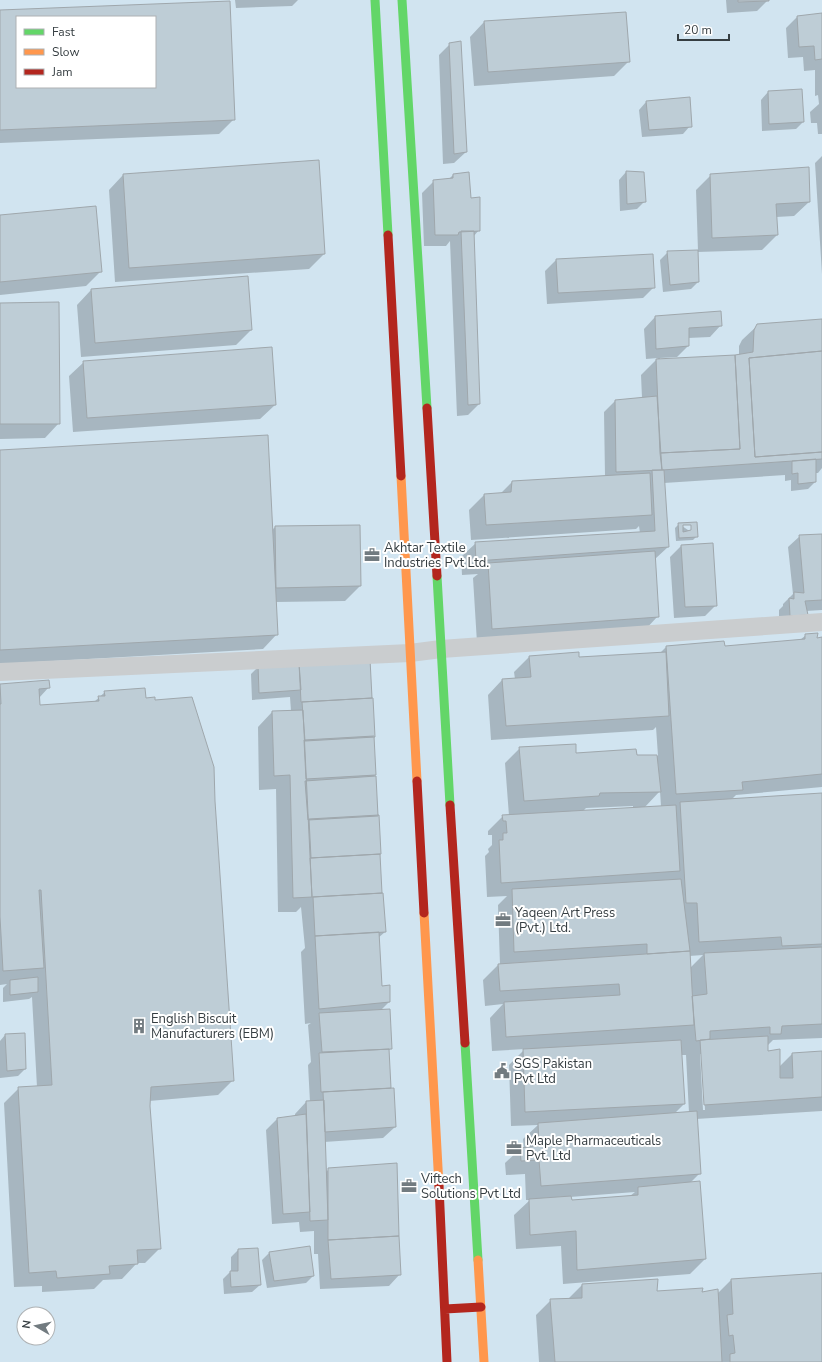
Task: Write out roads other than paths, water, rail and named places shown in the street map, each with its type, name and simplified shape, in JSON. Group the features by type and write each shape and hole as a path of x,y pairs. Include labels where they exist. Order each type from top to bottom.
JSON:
{"street":[{"path":"375,0 410,653 429,949 447,1362"},
{"path":"402,0 441,649 456,946 484,1362"},
{"path":"0,672 410,653 441,649 822,622"},
{"path":"445,1309 481,1307"}],"place":[{"name":"Akhtar Textile Industries Pvt Ltd.","path":"372,555"},
{"name":"Yaqeen Art Press (Pvt.) Ltd.","path":"503,920"},
{"name":"English Biscuit Manufacturers (EBM)","path":"139,1026"},
{"name":"SGS Pakistan Pvt Ltd","path":"502,1071"},
{"name":"Maple Pharmaceuticals Pvt. Ltd","path":"514,1148"},
{"name":"Viftech Solutions Pvt Ltd","path":"409,1186"}]}
